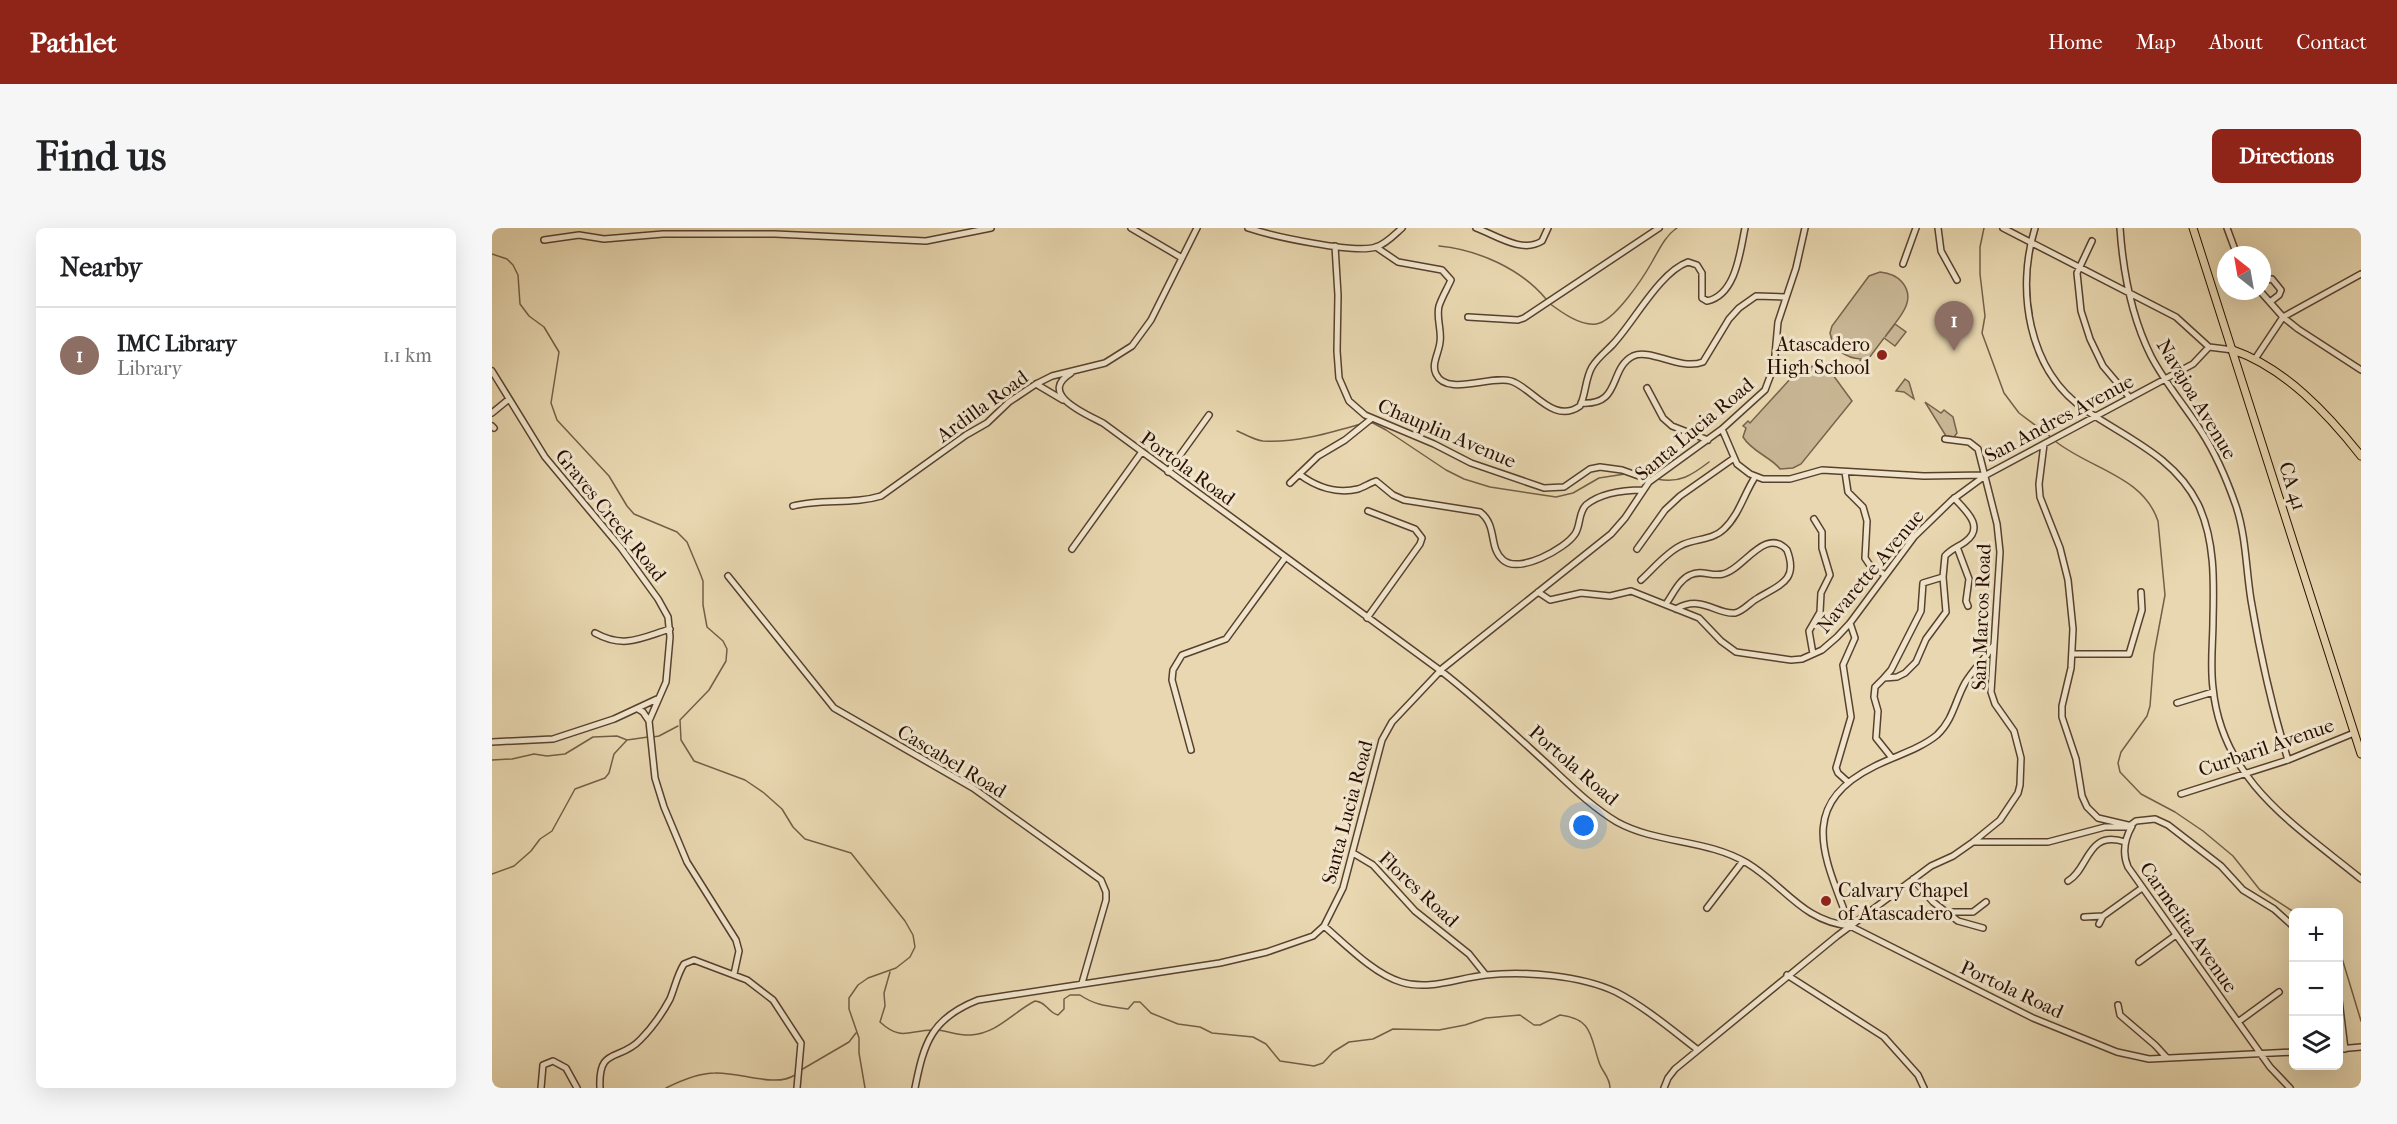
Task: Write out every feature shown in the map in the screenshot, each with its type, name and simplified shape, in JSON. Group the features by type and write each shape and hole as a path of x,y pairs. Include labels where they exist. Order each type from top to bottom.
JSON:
{"main road":[{"name":"CA 41","path":"2193,228 2358,731 2361,754"},
{"path":"2233,350 2254,359 2299,392 2324,414 2361,456"}],"street":[{"path":"544,240 579,235 604,239 663,234 775,234 926,241 991,228"},
{"path":"1131,228 1182,258"},
{"name":"Ardilla Road","path":"793,506 821,501 855,502 881,496 987,423 1009,402 1036,384 1052,376 1071,373 1112,360 1138,341 1151,320 1197,228"},
{"path":"1248,228 1335,246 1376,247 1398,262 1434,268 1448,275 1451,280 1438,309 1440,343 1434,364 1436,374 1442,380 1455,385 1489,379 1510,381 1553,409 1562,412 1572,411 1581,403 1587,378 1596,361 1615,342 1666,277 1678,267 1689,262 1697,265 1702,273 1701,298 1707,302 1716,297 1733,276 1745,228"},
{"path":"1376,247 1402,228"},
{"path":"1476,228 1528,246 1542,241 1548,228"},
{"path":"1468,317 1518,320 1524,318 1659,228"},
{"name":"Santa Lucia Road","path":"1324,926 1340,895 1385,732 1441,671 1611,534 1625,518 1650,480 1708,440 1758,398 1770,381 1774,366 1778,322 1796,268 1805,228"},
{"path":"1903,264 1916,228"},
{"path":"1938,228 1941,251 1957,280"},
{"path":"2003,228 2176,317 2209,347 2233,350"},
{"path":"2035,228 2027,268 2027,300 2029,316 2047,368 2059,385 2082,407 2145,446 2170,466 2189,489 2199,507 2210,540 2214,575 2213,693 2224,735 2245,774 2264,798 2361,879"},
{"name":"Navajoa Avenue","path":"2120,228 2129,294 2144,340 2165,380 2208,442 2237,509 2259,643 2274,712 2288,760"},
{"path":"2227,228 2234,246"},
{"path":"2092,241 2078,268 2077,281 2081,311 2090,339 2103,366 2130,398"},
{"name":"Chauplin Avenue","path":"1335,246 1339,378 1349,401 1371,419 1434,444 1472,463 1544,488 1564,487 1590,469 1600,467 1622,470 1650,480"},
{"path":"2254,359 2283,317 2360,276"},
{"path":"2271,279 2280,290 2279,295 2270,302 2283,317 2361,370"},
{"path":"1581,403 1594,403 1609,394 1621,368 1629,359 1638,355 1653,356 1669,362 1703,363 1729,319 1739,308 1755,296 1785,297"},
{"name":"San Andres Avenue","path":"1755,477 1779,480 1801,477 1822,470 1924,476 1986,475 2193,364 2209,347"},
{"name":"Graves Creek Road","path":"492,371 557,473 604,526 664,609 670,629 666,681 649,721 656,778 675,835 687,862 736,940 739,951 734,974"},
{"path":"1067,402 1061,394 1060,385 1063,379 1071,373"},
{"name":"Portola Road","path":"1036,384 1102,423 1441,671 1486,707 1599,810 1619,822 1644,833 1707,847 1743,861 1768,878 1811,915 1826,922 1850,926 2042,1022 2125,1055 2149,1059 2289,1052"},
{"path":"1647,388 1663,418 1672,426 1708,440"},
{"path":"492,413 509,399"},
{"path":"1168,472 1209,415"},
{"path":"1290,483 1318,456 1345,440 1371,419"},
{"path":"1641,580 1678,547 1689,542 1711,538 1724,529 1738,510 1755,477 1741,468 1734,458 1722,429"},
{"name":"San Marcos Road","path":"1664,1088 1675,1069 1787,975 1913,879 1974,842 2000,820 2020,785 2021,758 2016,738 1992,695 2000,552 1997,524 1980,453 1975,445 1945,439"},
{"path":"2047,443 2039,492 2053,525 2068,580 2073,629 2070,676 2061,712 2076,759 2084,801 2089,810 2098,818 2132,826"},
{"path":"1072,549 1142,453"},
{"path":"1637,549 1665,510 1680,496 1734,458"},
{"path":"1845,472 1848,492 1863,507 1867,521 1865,558 1869,564 1885,575"},
{"path":"1299,474 1308,482 1341,491 1357,489 1376,481 1393,495 1404,500 1480,512 1488,519 1492,527 1495,549 1499,556 1504,562 1512,565 1543,559 1570,540 1577,531 1581,512 1586,505 1596,499 1618,492 1643,490"},
{"name":"Navarette Avenue","path":"1538,592 1550,600 1581,593 1610,596 1631,591 1702,620 1717,637 1736,652 1791,660 1802,659 1814,654 1837,637 1914,537 1954,498 1986,475"},
{"path":"1884,678 1897,677 1905,673 1920,656 1926,639 1946,612 1943,577 1945,555 1971,536 1974,524 1971,515 1954,498"},
{"path":"1367,618 1422,538 1415,529 1368,511"},
{"path":"1814,519 1822,531 1822,548 1830,575 1821,593 1820,612 1809,631 1814,654"},
{"path":"1666,604 1680,583 1693,573 1704,572 1719,575 1727,573 1756,549 1769,543 1780,544 1787,550 1790,569 1786,581 1741,611 1730,613 1702,604 1676,609"},
{"path":"1957,547 1969,579 1966,601 1968,606"},
{"path":"1191,750 1172,680 1176,662 1189,651 1226,639 1285,558"},
{"name":"Cascabel Road","path":"728,576 834,708 973,788 1098,877 1105,888 1106,900 1083,983"},
{"path":"1892,758 1877,741 1875,734 1878,711 1874,690 1876,684 1891,670 1921,611 1923,582 1943,577"},
{"path":"2072,654 2129,654 2142,610 2141,592"},
{"path":"1848,782 1836,768 1851,717 1843,665 1855,638 1850,623"},
{"path":"595,633 613,642 621,642 636,640 670,629"},
{"path":"1850,926 1828,863 1822,830 1829,804 1848,782 1925,743 1943,728 1953,713 1970,676 1995,644"},
{"path":"2177,703 2213,693"},
{"path":"492,742 553,739 588,729 657,699"},
{"path":"638,709 649,721"},
{"name":"Curbaril Avenue","path":"2181,794 2288,760 2358,731"},
{"path":"2068,881 2074,878 2091,850 2108,839 2114,838 2125,842 2136,821 2155,819 2168,825 2221,867 2252,897 2274,909 2289,922"},
{"path":"1974,842 2048,842 2105,827 2132,826"},
{"name":"Carmelita Avenue","path":"2125,842 2125,861 2142,888 2262,1055 2290,1088"},
{"name":"Flores Road","path":"1353,853 1373,865 1415,911 1469,954 1487,975"},
{"path":"1707,908 1743,861"},
{"path":"1913,879 1958,921 1983,928"},
{"path":"2099,924 2103,916 2142,888"},
{"path":"1946,911 1958,914 1973,912 1986,902"},
{"path":"2084,917 2103,916"},
{"path":"915,1088 921,1055 935,1028 954,1011 978,1000 1236,960 1306,940 1324,926 1372,966 1390,979 1402,983 1445,984 1487,975 1530,974 1607,988 1634,1003 1698,1050"},
{"path":"2139,962 2176,935"},
{"path":"600,1088 601,1066 606,1060 640,1040 668,1002 681,969 687,962 694,960 747,980 767,994 797,1034 802,1050 797,1088"},
{"path":"1787,975 1884,1037 1918,1075 1924,1088"},
{"path":"2238,1022 2279,992"},
{"path":"2118,1005 2120,1015 2167,1058"},
{"path":"2343,1049 2361,1047"},
{"path":"541,1088 543,1065 553,1061 566,1068 577,1088"}],"shaded area":[{"path":"1880,272 1900,280 1907,289 1908,297 1904,311 1885,337 1895,324 1906,332 1895,346 1884,338 1863,366 1859,363 1861,359 1845,355 1837,348 1830,333 1832,326 1869,276"},
{"path":"1816,364 1822,364 1833,375 1852,401 1801,464 1793,468 1780,469 1747,442 1743,437 1746,428 1743,426 1748,421 1750,423 1791,378"},
{"path":"1905,379 1909,382 1914,399 1904,392 1896,391"},
{"path":"1925,402 1941,413 1944,410 1953,417 1957,433 1954,437 1946,436"}],"waterway":[{"path":"1549,303 1571,318 1584,323 1596,324 1603,321 1611,316 1627,298 1666,239 1677,228"},
{"path":"1984,228 1980,247 1980,274 1985,316 1982,333 2004,393 2019,413 2051,437"},
{"path":"1439,246 1469,252 1498,263 1512,270 1536,288 1546,299"},
{"path":"492,254 507,259 513,265 518,275 520,304 529,316 544,327 559,352 551,403 557,420 609,476 634,514 677,532 687,542 700,573 703,581 703,605 707,627 723,641 727,649 726,661 709,690 680,720 681,740 694,761 745,780 764,793 782,809 793,827 805,839 851,853 905,921 913,935 915,947 910,957 896,968 868,978 858,985 849,998 849,1009 859,1038 865,1088"},
{"path":"1368,423 1373,423 1386,430 1446,470 1464,479 1490,487 1556,497 1573,493 1599,478 1625,474"},
{"path":"1237,431 1260,440 1276,441 1313,437 1361,424"},
{"path":"2055,441 2128,483 2151,506 2158,521 2165,595 2154,654 2150,706 2147,716 2121,752 2118,763 2120,772 2141,794 2175,812 2203,831 2233,856 2260,890 2289,909"},
{"path":"1657,479 1679,479 1697,471 1709,462"},
{"path":"653,737 678,726"},
{"path":"492,760 512,759 534,754 547,756 565,754 593,737 617,736 627,740 648,737"},
{"path":"492,874 514,866 531,851 540,839 552,831 575,789 605,778 609,773 614,754 627,740"},
{"path":"2343,962 2361,1021"},
{"path":"890,972 880,1022 894,1032 906,1034 933,1030"},
{"path":"937,1030 963,1035 981,1033 997,1026 1035,1001 1042,1003 1058,1015 1064,1009 1064,999 1070,995 1080,995 1097,1003 1128,1009 1134,1002 1140,1002 1151,1013 1178,1024 1200,1027 1212,1033 1253,1037 1266,1044 1280,1061 1314,1066 1323,1063 1333,1052 1349,1042 1373,1039 1393,1029 1439,1030 1486,1018 1520,1015 1534,1025 1540,1025 1560,1015 1579,1020 1588,1030 1610,1088"},
{"path":"801,1070 849,1042 856,1033"},
{"path":"666,1088 709,1073 725,1073 768,1080 787,1079 795,1075"}],"place":[{"name":"IMC Library","path":"1954,351"},
{"name":"Atascadero High School","path":"1882,355"},
{"name":"Calvary Chapel of Atascadero","path":"1826,901"}]}
